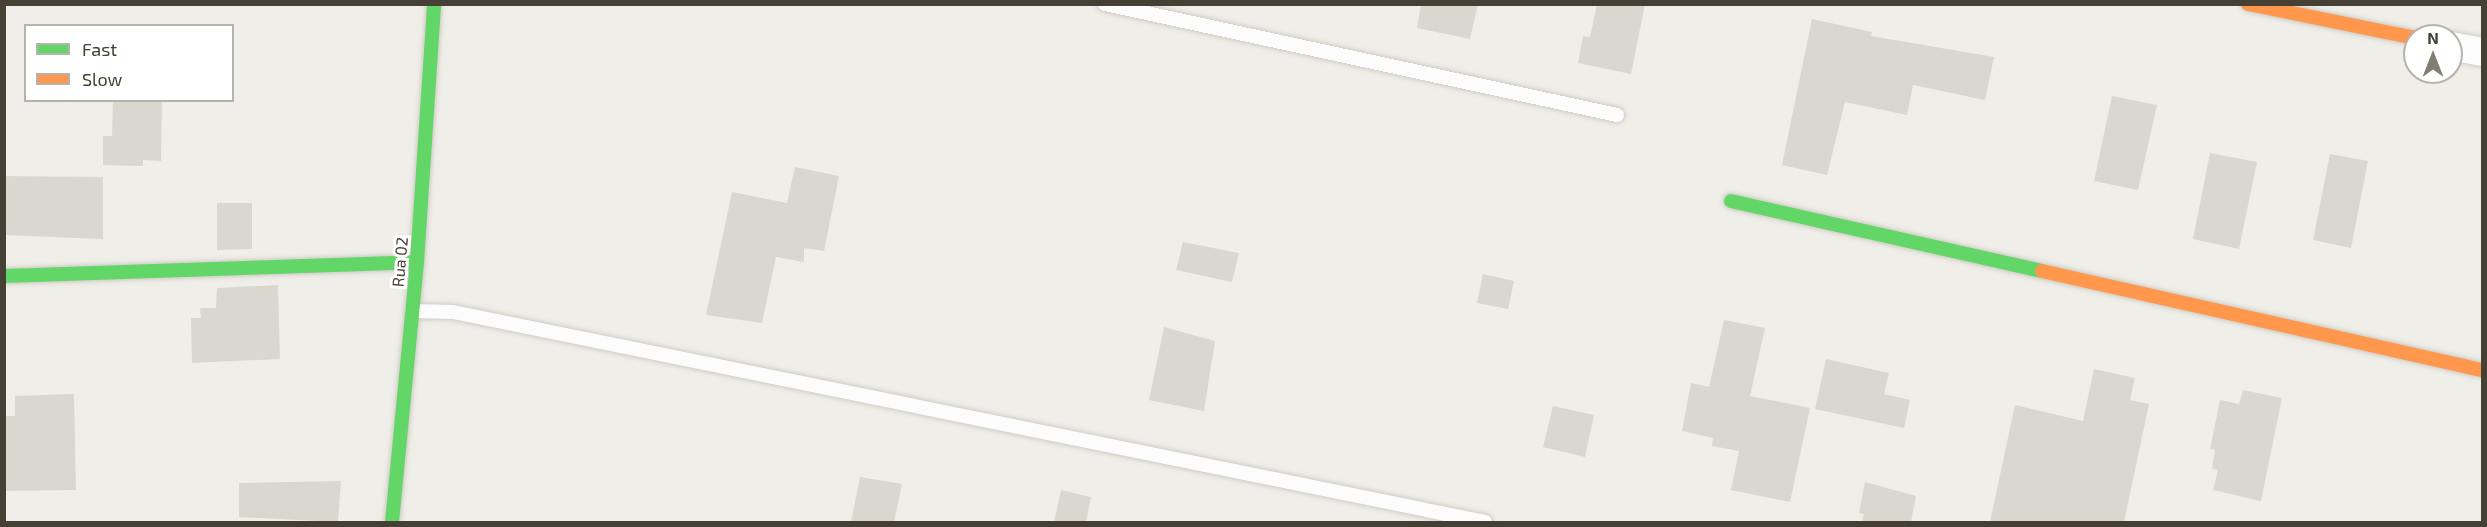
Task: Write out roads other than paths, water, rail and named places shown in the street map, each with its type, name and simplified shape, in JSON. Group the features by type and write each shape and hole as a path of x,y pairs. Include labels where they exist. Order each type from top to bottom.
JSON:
{"street":[{"name":"Rua 02","path":"392,522 417,262 434,4"},
{"path":"2248,4 2403,36"},
{"path":"2463,48 2482,52"},
{"path":"1731,201 2482,370"},
{"path":"4,276 417,262"}],"lane":[{"path":"1105,4 1617,115"},
{"path":"412,311 453,312 1485,522"}]}
